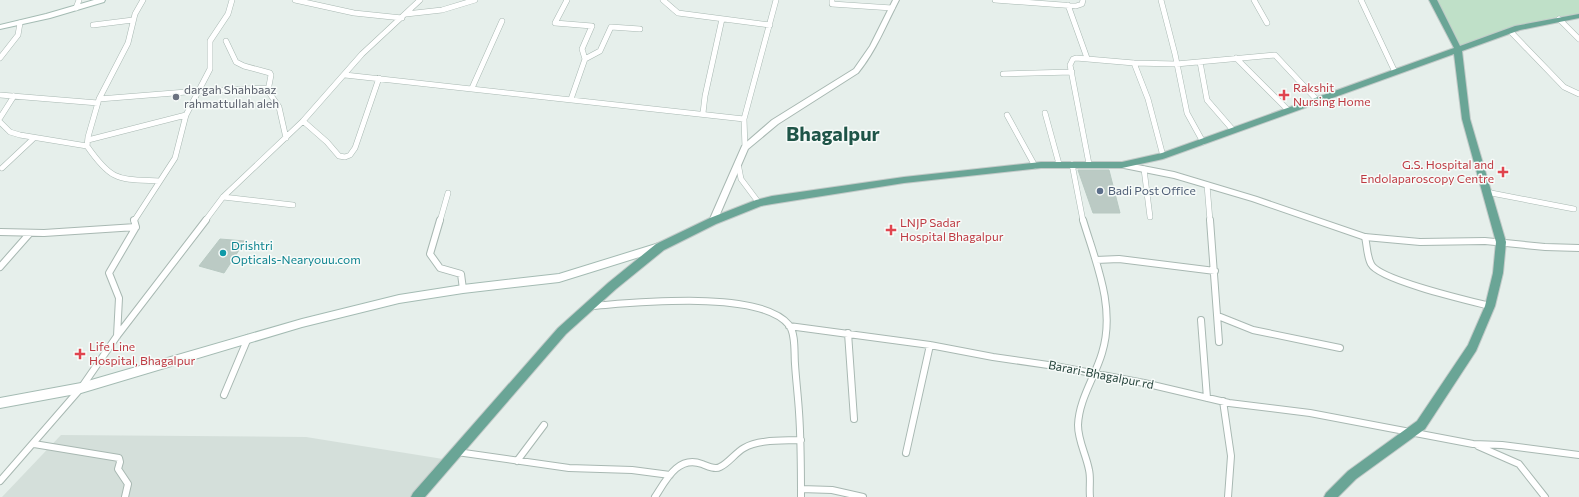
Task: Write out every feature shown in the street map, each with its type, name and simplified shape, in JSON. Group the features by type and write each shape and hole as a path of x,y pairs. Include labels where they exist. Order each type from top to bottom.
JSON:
{"main road":[{"path":"0,27 20,23 102,0"},
{"path":"1330,497 1352,475 1421,425 1472,348 1490,306 1498,273 1501,242 1466,119 1458,49 1433,0"},
{"path":"0,403 81,388 248,338 399,299 559,278 660,247 713,221 759,204 904,180 1059,164 1122,165 1163,156 1510,31 1559,19 1579,16"},
{"path":"417,497 562,331 612,286 660,247"}],"street":[{"path":"76,8 79,0"},
{"path":"143,0 133,20 131,35 128,43 98,101 88,143 100,165 116,177 159,181"},
{"path":"117,336 118,298 109,273 136,227 134,219 175,158 186,115 200,91 210,68 210,41 228,14 232,0"},
{"path":"295,0 354,13 404,16 439,12 475,0"},
{"path":"326,7 330,0"},
{"path":"0,481 34,444 81,388 117,336 223,197 304,121 378,38 420,0"},
{"path":"567,0 555,23 592,26 582,49 585,59 571,99"},
{"path":"663,0 678,13 770,25"},
{"path":"713,221 744,148 744,119 776,0"},
{"path":"832,0 832,4 892,8"},
{"path":"744,148 775,122 856,72 862,65 871,49 896,0"},
{"path":"996,0 1068,5 1080,5 1083,3 1083,0"},
{"path":"1161,0 1175,54 1187,113 1203,142"},
{"path":"1254,0 1267,23"},
{"path":"1361,0 1395,72"},
{"path":"1068,5 1087,58"},
{"path":"703,113 705,96 718,44 722,19"},
{"path":"1559,19 1579,39"},
{"path":"93,25 133,20"},
{"path":"472,88 502,21"},
{"path":"0,58 18,35 20,23"},
{"path":"585,59 600,51 611,27 640,30"},
{"path":"1510,31 1564,87 1579,94"},
{"path":"226,41 236,62 244,66 270,73 271,75 268,91 279,105 286,138"},
{"path":"1089,164 1070,65 1076,58 1134,63 1176,64 1271,54 1277,56 1317,100"},
{"path":"1236,58 1288,110"},
{"path":"1200,62 1207,100 1233,130"},
{"path":"1134,63 1148,99 1163,156"},
{"path":"1003,74 1072,72"},
{"path":"345,74 703,113 744,119"},
{"path":"304,121 327,142 339,156 345,157 350,155 355,148 379,78"},
{"path":"0,95 98,101 200,91 268,88"},
{"path":"0,118 14,96"},
{"path":"1045,113 1059,164"},
{"path":"0,124 10,132 34,138 88,143 186,115"},
{"path":"1007,115 1035,166"},
{"path":"2,168 34,138"},
{"path":"738,161 741,179 759,204"},
{"path":"1072,164 1081,213 1106,297 1108,326 1100,360 1093,374 1081,411 1078,431 1080,444 1089,470 1090,497"},
{"path":"1122,165 1174,175 1207,184 1365,237 1420,242 1501,242 1545,247 1579,248"},
{"path":"1144,169 1150,217"},
{"path":"1207,184 1215,271 1219,342"},
{"path":"1486,192 1574,209"},
{"path":"448,193 430,254 440,268 461,274 463,290"},
{"path":"223,197 293,205"},
{"path":"0,232 70,232 136,227"},
{"path":"0,267 30,233"},
{"path":"1365,237 1371,265 1381,273 1423,288 1490,306"},
{"path":"1096,260 1120,259 1215,271"},
{"path":"591,306 669,301 721,303 762,308 774,314 789,326 794,345 800,440 801,493 827,488 839,489 863,497"},
{"path":"1218,316 1253,330 1340,348"},
{"path":"1201,320 1207,398"},
{"name":"Barari-Bhagalpur rd","path":"789,326 930,345 993,357 1055,366 1223,401 1310,413 1473,444"},
{"path":"848,333 854,419"},
{"path":"224,395 248,338"},
{"path":"906,453 930,345"},
{"path":"1223,401 1231,456 1228,497"},
{"path":"517,461 544,425"},
{"path":"656,497 670,475 684,462 698,463 710,468 720,466 743,448 754,442 800,440"},
{"path":"34,444 119,458 120,462 118,469 126,477 128,483 125,497"},
{"path":"1473,444 1579,455"},
{"path":"1473,444 1519,464 1545,497"},
{"path":"456,452 570,468 643,470 670,475"}],"shaded area":[{"path":"61,435 306,437 443,459 410,497 2,497"}],"green space":[{"path":"1433,0 1579,0 1579,14 1533,23 1458,49"}],"building":[{"name":"Badi Post Office","path":"1078,170 1109,170 1120,213 1093,213"},
{"name":"Drishtri Opticals-Nearyouu.com","path":"220,239 245,241 224,273 199,266"}],"place":[{"name":"Rakshit Nursing Home","path":"1284,95"},
{"name":"dargah Shahbaaz rahmattullah aleh","path":"176,97"},
{"name":"G.S. Hospital and Endolaparoscopy Centre","path":"1503,172"},
{"name":"Badi Post Office","path":"1100,191"},
{"name":"LNJP Sadar Hospital Bhagalpur","path":"891,230"},
{"name":"Drishtri Opticals-Nearyouu.com","path":"223,253"},
{"name":"Life Line Hospital, Bhagalpur","path":"80,354"}],"district":[{"name":"Bhagalpur","path":"833,134"}]}
